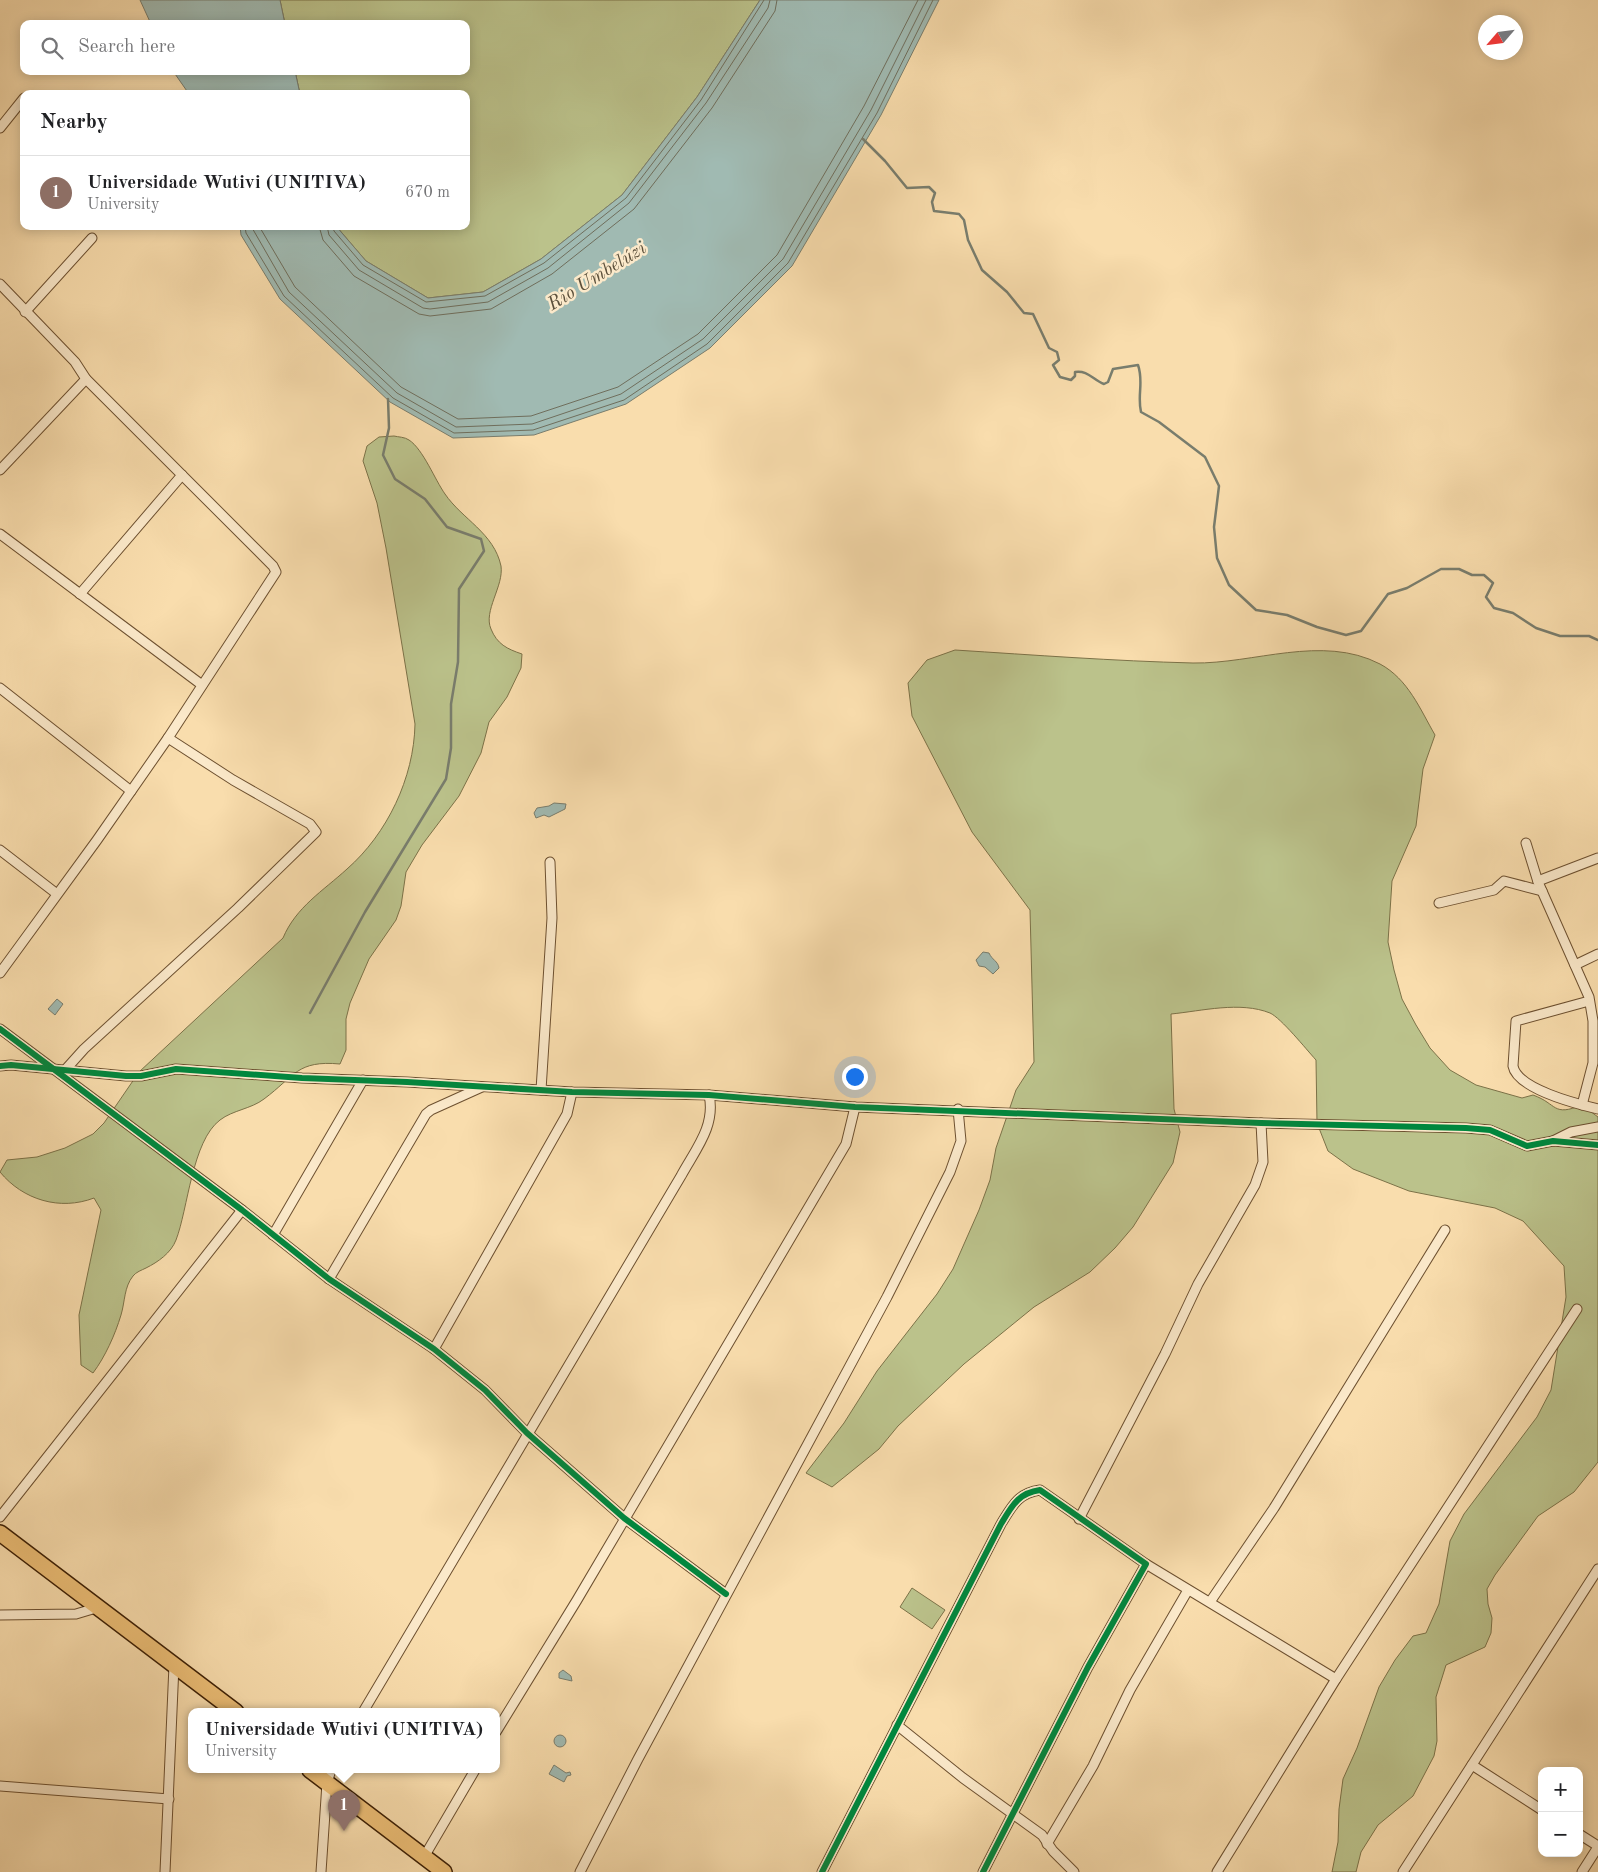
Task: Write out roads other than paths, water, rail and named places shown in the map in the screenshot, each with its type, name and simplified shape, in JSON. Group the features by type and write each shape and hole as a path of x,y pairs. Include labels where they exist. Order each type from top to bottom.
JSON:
{"main road":[{"path":"0,1533 96,1608 231,1708"},
{"path":"329,1776 444,1872"}],"street":[{"path":"0,128 20,103"},
{"path":"26,312 92,238"},
{"path":"0,284 75,362 86,379 273,566 276,572 168,738 0,973"},
{"path":"0,470 86,379"},
{"path":"80,594 182,475"},
{"path":"0,534 202,685"},
{"path":"0,688 131,791"},
{"path":"66,1069 84,1049 269,879 316,832 310,824 233,780 168,738"},
{"path":"1526,843 1542,891 1576,965 1589,999 1593,1021 1593,1063 1582,1105"},
{"path":"0,850 57,894"},
{"path":"1538,881 1598,858"},
{"path":"541,1090 552,918 550,862"},
{"path":"1438,903 1494,890 1504,881 1542,891"},
{"path":"1576,965 1598,954"},
{"path":"1598,994 1589,999 1516,1022 1514,1059 1514,1072 1522,1080 1582,1105 1598,1109"},
{"path":"0,1030 242,1210 329,1280 434,1349 485,1390 527,1433 624,1518 726,1594"},
{"path":"0,1066 66,1069 126,1076 140,1076 176,1069 302,1078 572,1092 709,1095 855,1107 958,1109 1260,1123 1466,1128 1490,1130 1527,1146 1554,1141 1598,1145"},
{"path":"273,1235 364,1080"},
{"path":"329,1280 426,1114 484,1086"},
{"path":"434,1349 567,1114 572,1092"},
{"path":"365,1708 527,1433 622,1277 707,1129 711,1116 709,1095"},
{"path":"500,1725 846,1144 855,1107"},
{"path":"580,1872 638,1759 886,1297 950,1172 961,1141 958,1109"},
{"path":"1079,1519 1165,1354 1198,1284 1255,1185 1262,1162 1260,1123"},
{"path":"1554,1141 1571,1132 1598,1127"},
{"path":"0,1517 242,1210"},
{"path":"1210,1602 1274,1508 1445,1230"},
{"path":"1217,1872 1336,1679 1577,1309"},
{"path":"822,1872 1014,1502 1030,1491 1040,1490 1146,1564 1336,1679"},
{"path":"983,1872 1088,1667 1146,1564"},
{"path":"1404,1872 1598,1569"},
{"path":"1047,1844 1092,1766 1130,1690 1188,1590"},
{"path":"0,1615 76,1614 96,1608"},
{"path":"165,1872 174,1665"},
{"path":"897,1726 1013,1816 1042,1834 1064,1869 1074,1872"},
{"path":"1472,1765 1538,1807"},
{"path":"424,1857 473,1773"},
{"path":"321,1872 329,1776"},
{"path":"0,1786 169,1798"},
{"path":"1582,1872 1598,1847 1583,1837"}],"water":[{"path":"140,0 280,0 284,20 149,20"},
{"name":"Rio Umbelúzi","path":"760,0 939,0 881,115 792,266 710,348 626,404 534,435 453,438 390,402 280,299 241,235 240,230 339,230 366,261 428,298 483,292 541,259 622,195 697,97"},
{"path":"176,75 296,75 299,90 186,90"},
{"path":"554,803 566,804 565,809 549,817 544,815 536,818 534,813 537,808"},
{"path":"983,952 989,953 999,968 993,974 985,967 979,966 976,960"},
{"path":"57,999 63,1004 55,1015 48,1009"},
{"path":"563,1670 571,1676 572,1681 559,1678 559,1673"},
{"path":"560,1735 566,1741 560,1747 554,1741"},
{"path":"554,1765 566,1773 570,1772 571,1775 567,1776 564,1782 549,1774"}],"waterway":[{"path":"863,139 885,161 907,188 929,187 935,193 932,202 934,211 959,214 964,220 968,240 982,270 1007,292 1024,313 1033,314 1049,348 1057,352 1059,360 1053,365 1060,377 1071,380 1075,376 1075,372 1083,372 1104,384 1108,382 1113,369 1138,365 1140,371 1141,412 1159,422 1205,457 1219,486 1214,527 1217,558 1229,585 1256,610 1287,615 1317,627 1346,635 1361,631 1388,594 1407,588 1441,569 1459,569 1472,575 1484,575 1493,583 1486,597 1494,608 1513,613 1536,628 1560,636 1589,636 1598,640"},
{"path":"310,1013 365,912 446,779 451,748 451,704 458,662 459,589 484,551 481,539 447,527 425,499 395,479 383,455 389,428 388,399"}],"place":[{"name":"Universidade Wutivi (UNITIVA)","path":"344,1831"}]}
